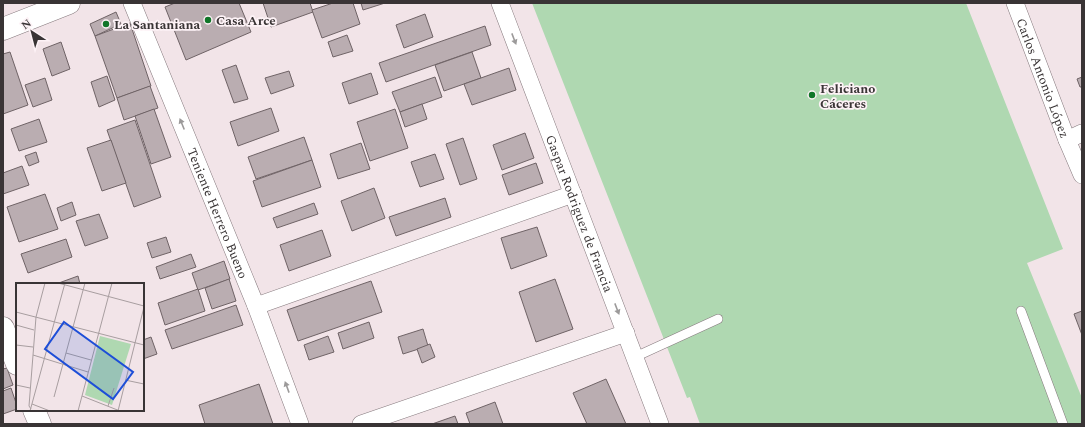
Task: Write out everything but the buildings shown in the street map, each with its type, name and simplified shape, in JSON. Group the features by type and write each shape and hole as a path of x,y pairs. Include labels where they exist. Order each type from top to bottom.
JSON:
{"street":[{"path":"3,29 69,3"},
{"name":"Teniente Herrero Bueno","path":"132,3 256,306 300,424"},
{"name":"Gaspar Rodriguez de Francia","path":"500,3 660,424"},
{"name":"Carlos Antonio López","path":"1015,3 1075,137 1082,175"},
{"path":"256,306 573,194"},
{"path":"3,328 16,361"},
{"path":"361,424 626,333"},
{"path":"34,411 40,424"}],"lane":[{"path":"1021,311 1063,424"},
{"path":"635,357 718,319"}],"green space":[{"path":"532,3 966,3 1063,249 1027,263 1082,398 1082,424 700,424 690,397 687,398"}],"place":[{"name":"Casa Arce","path":"208,20"},
{"name":"La Santaniana","path":"106,24"},
{"name":"Feliciano Cáceres","path":"812,95"}]}
